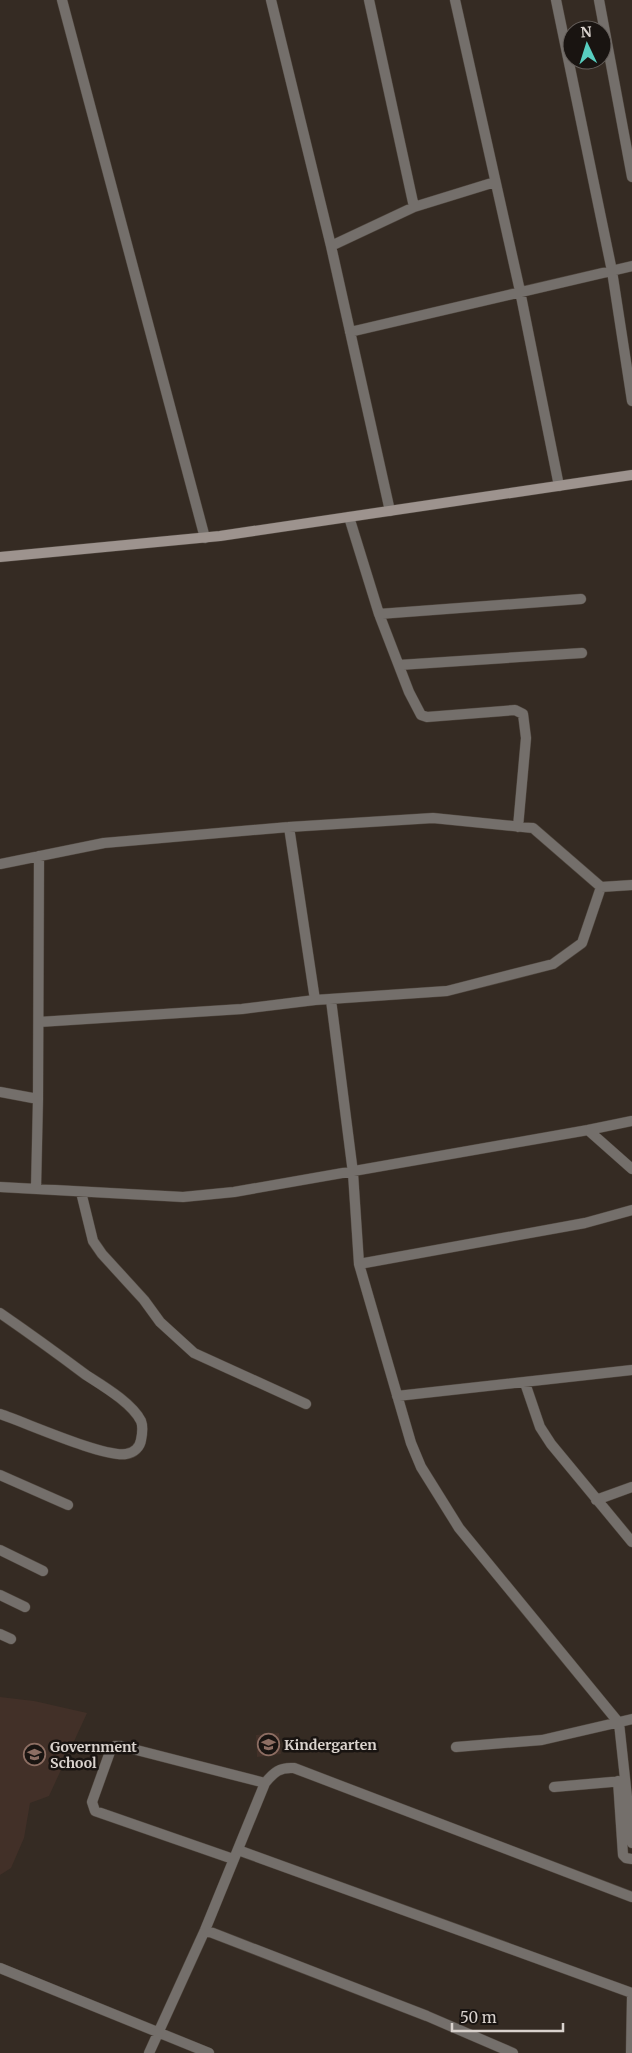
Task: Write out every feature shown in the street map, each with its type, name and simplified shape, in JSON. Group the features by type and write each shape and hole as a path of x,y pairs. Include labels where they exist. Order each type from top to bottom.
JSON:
{"street":[{"path":"62,0 205,538"},
{"path":"271,0 331,246 390,511"},
{"path":"369,0 414,207"},
{"path":"455,0 520,291 559,486"},
{"path":"556,0 612,271 632,401"},
{"path":"599,0 632,177"},
{"path":"331,246 414,207 495,182"},
{"path":"350,332 632,266"},
{"path":"0,557 205,538 632,475"},
{"path":"349,517 379,614 418,711 424,716 515,710 523,714 526,738 518,826"},
{"path":"379,614 581,599"},
{"path":"399,665 582,653"},
{"path":"0,864 104,843 289,827 433,818 533,828 601,887 632,885"},
{"path":"289,827 316,1000"},
{"path":"36,1189 39,856"},
{"path":"39,1022 447,991 553,964 582,943 601,887"},
{"path":"331,1000 354,1173 359,1264 397,1396 421,1467 458,1528 619,1724 623,1856 632,1859"},
{"path":"0,1092 38,1099"},
{"path":"0,1187 182,1197 234,1192 354,1173 632,1121"},
{"path":"588,1130 632,1169"},
{"path":"81,1192 93,1241 102,1254 144,1300 160,1322 194,1353 306,1404"},
{"path":"359,1264 585,1223 632,1210"},
{"path":"0,1313 52,1348 123,1401 142,1422 142,1434 140,1444 136,1450 127,1454 113,1453 84,1445 0,1414"},
{"path":"397,1396 632,1370"},
{"path":"525,1382 540,1427 551,1444 632,1542"},
{"path":"0,1475 68,1506"},
{"path":"596,1500 632,1487"},
{"path":"0,1550 43,1570"},
{"path":"0,1595 25,1607"},
{"path":"0,1634 11,1639"},
{"path":"456,1747 542,1740 619,1724 632,1719"},
{"path":"265,1783 115,1746 111,1749 92,1802 95,1811 235,1855 632,1995 631,2053"},
{"path":"149,2053 205,1930 265,1783 282,1767 294,1768 632,1897"},
{"path":"554,1787 621,1781"},
{"path":"621,1781 630,1807 632,1843"},
{"path":"205,1930 427,2016 513,2053"},
{"path":"0,1968 209,2053"}],"shaded area":[{"name":"Government School","path":"0,1697 34,1701 87,1713 49,1796 30,1803 24,1838 11,1868 0,1875"},
{"name":"Kindergarten","path":"279,1733 281,1754 257,1757 256,1735"}],"place":[{"name":"Kindergarten","path":"268,1745"},
{"name":"Government School","path":"34,1755"}]}
